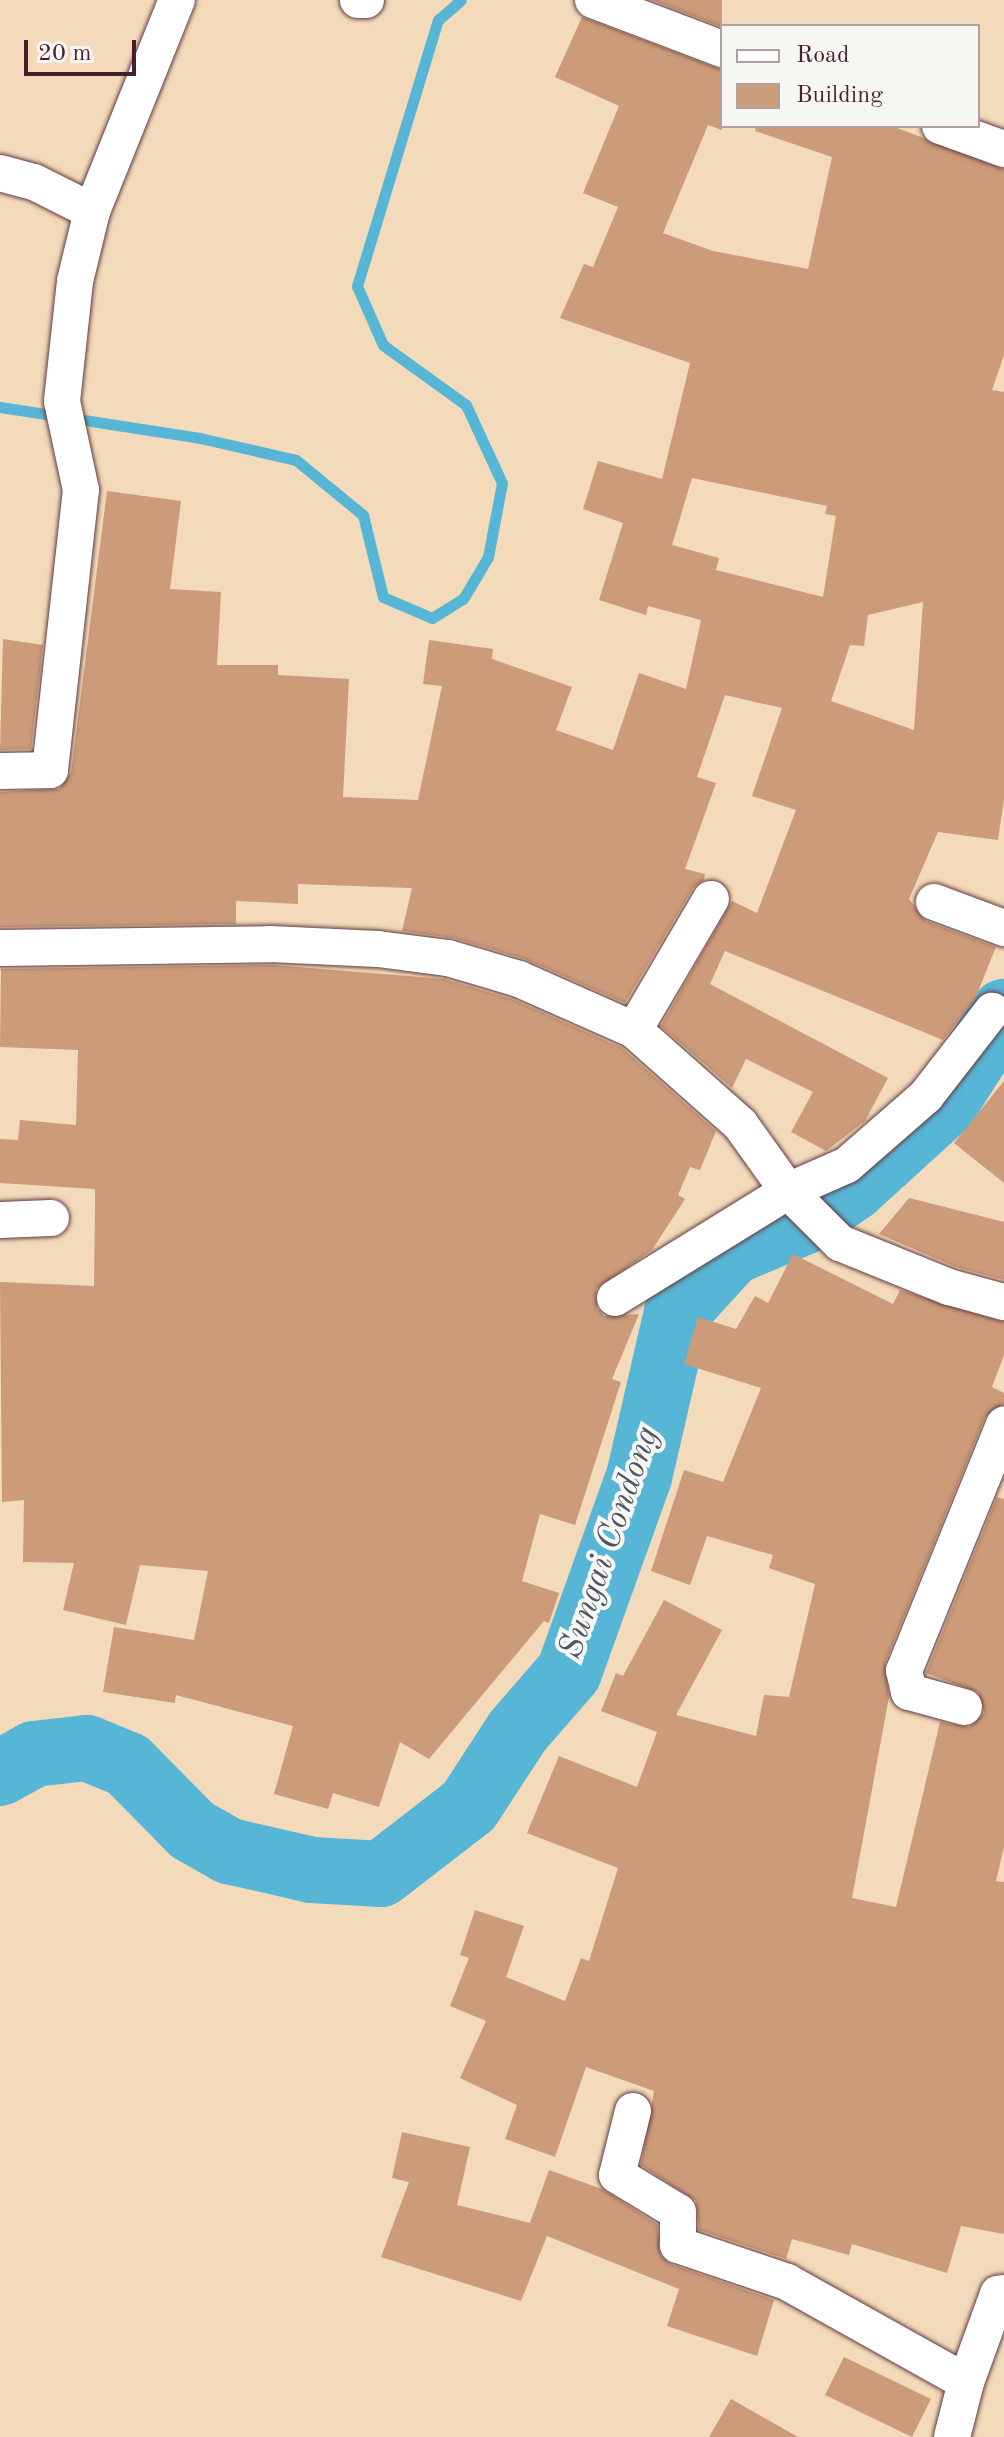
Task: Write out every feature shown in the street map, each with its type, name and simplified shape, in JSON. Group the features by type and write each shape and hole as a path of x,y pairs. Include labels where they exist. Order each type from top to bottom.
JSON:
{"street":[{"path":"0,771 50,770 81,490 66,437 62,401 75,281 92,211 177,0"},
{"path":"358,0 366,0"},
{"path":"593,0 720,48"},
{"path":"946,128 1004,149"},
{"path":"0,173 34,182 92,211"},
{"path":"634,1030 711,899"},
{"path":"934,902 1004,928"},
{"path":"0,948 270,944 448,958 519,979 634,1030 740,1124 792,1196 840,1243 949,1287 1004,1302"},
{"path":"615,1298 847,1165 926,1096 992,1011"},
{"path":"0,1220 51,1218"},
{"path":"964,1707 909,1692 904,1671 1004,1425"},
{"path":"633,2111 617,2175 678,2212 678,2245 787,2282 966,2382"},
{"path":"952,2437 966,2382 998,2294 1004,2293"}],"building":[{"path":"652,0 722,0 720,26"},
{"path":"582,17 720,69 722,130 708,125 663,233 713,251 808,269 832,157 755,131 756,128 897,128 1004,169 1004,355 992,390 1004,392 1004,799 998,840 938,832 909,899 926,921 996,947 975,999 943,1040 725,951 710,984 888,1078 865,1121 826,1151 791,1132 813,1092 746,1059 732,1088 661,1026 732,901 757,913 796,810 752,796 782,708 725,695 697,777 716,783 685,869 705,874 704,880 693,888 625,1003 525,959 454,938 402,931 412,888 298,884 298,904 236,901 236,924 0,927 0,792 59,789 71,773 107,491 181,501 170,589 221,592 217,665 278,665 278,675 349,679 343,797 418,800 442,686 423,684 429,640 493,649 492,659 572,687 556,730 613,750 639,673 686,689 701,620 648,606 646,615 599,600 623,523 583,509 598,461 662,479 690,363 560,318 584,264 593,267 618,207 583,193 619,106 555,77","holes":["692,478 827,506 825,514 836,516 823,597 716,570 719,558 672,545","923,602 914,730 831,701 850,645 864,646 868,615"]},
{"path":"3,639 43,645 31,749 0,750"},
{"path":"273,965 444,979 512,999 622,1048 716,1131 700,1170 690,1167 678,1195 685,1199 652,1250 596,1289 597,1308 604,1316 639,1314 612,1379 621,1382 575,1525 540,1514 522,1581 559,1593 549,1623 544,1621 429,1759 400,1742 379,1807 333,1793 328,1809 274,1794 293,1726 176,1695 175,1703 103,1692 114,1627 194,1640 208,1571 140,1565 126,1625 63,1610 74,1563 23,1562 24,1500 2,1502 0,1282 94,1286 95,1189 0,1183 0,1139 18,1140 20,1120 76,1125 78,1050 0,1047 1,969"},
{"path":"1004,1081 1004,1183 954,1143"},
{"path":"909,1198 1004,1222 1004,1280 956,1267 879,1234"},
{"path":"793,1254 893,1304 900,1290 1004,1322 1004,1355 992,1387 1004,1393 1004,1404 985,1417 885,1663 889,1697 852,1898 896,1907 940,1722 969,1727 984,1713 978,1692 926,1673 997,1497 1004,1499 1004,1847 996,1881 1004,1882 1004,2234 961,2226 947,2273 852,2244 849,2255 792,2239 786,2259 699,2230 696,2201 641,2165 654,2091 586,2067 555,2157 505,2139 517,2105 460,2078 486,2021 450,2006 469,1958 460,1955 475,1910 524,1926 506,1977 565,2001 581,1958 589,1961 618,1868 527,1833 559,1756 637,1787 657,1732 601,1711 616,1673 623,1676 664,1600 722,1630 676,1715 756,1736 764,1695 789,1697 815,1584 769,1568 773,1555 707,1536 690,1585 651,1571 684,1470 723,1482 761,1388 684,1364 698,1317 736,1329 755,1296 768,1303"},
{"path":"402,2132 470,2147 457,2205 530,2223 549,2170 602,2189 657,2224 661,2256 670,2264 774,2300 757,2356 667,2326 679,2289 547,2236 521,2301 381,2257 409,2182 392,2178"},
{"path":"844,2357 931,2399 912,2437 825,2395"},
{"path":"731,2399 798,2437 709,2437"}],"waterway":[{"path":"0,407 200,438 296,460 363,515 383,597 432,618 463,599 488,557 502,483 466,405 383,345 357,286 438,20 461,0"},
{"name":"Sungai Condong","path":"0,1773 34,1754 87,1748 128,1765 192,1830 229,1851 312,1870 381,1874 469,1806 517,1732 569,1672 639,1477 677,1312 732,1252 803,1222 853,1188 944,1105 1004,1012"}]}
